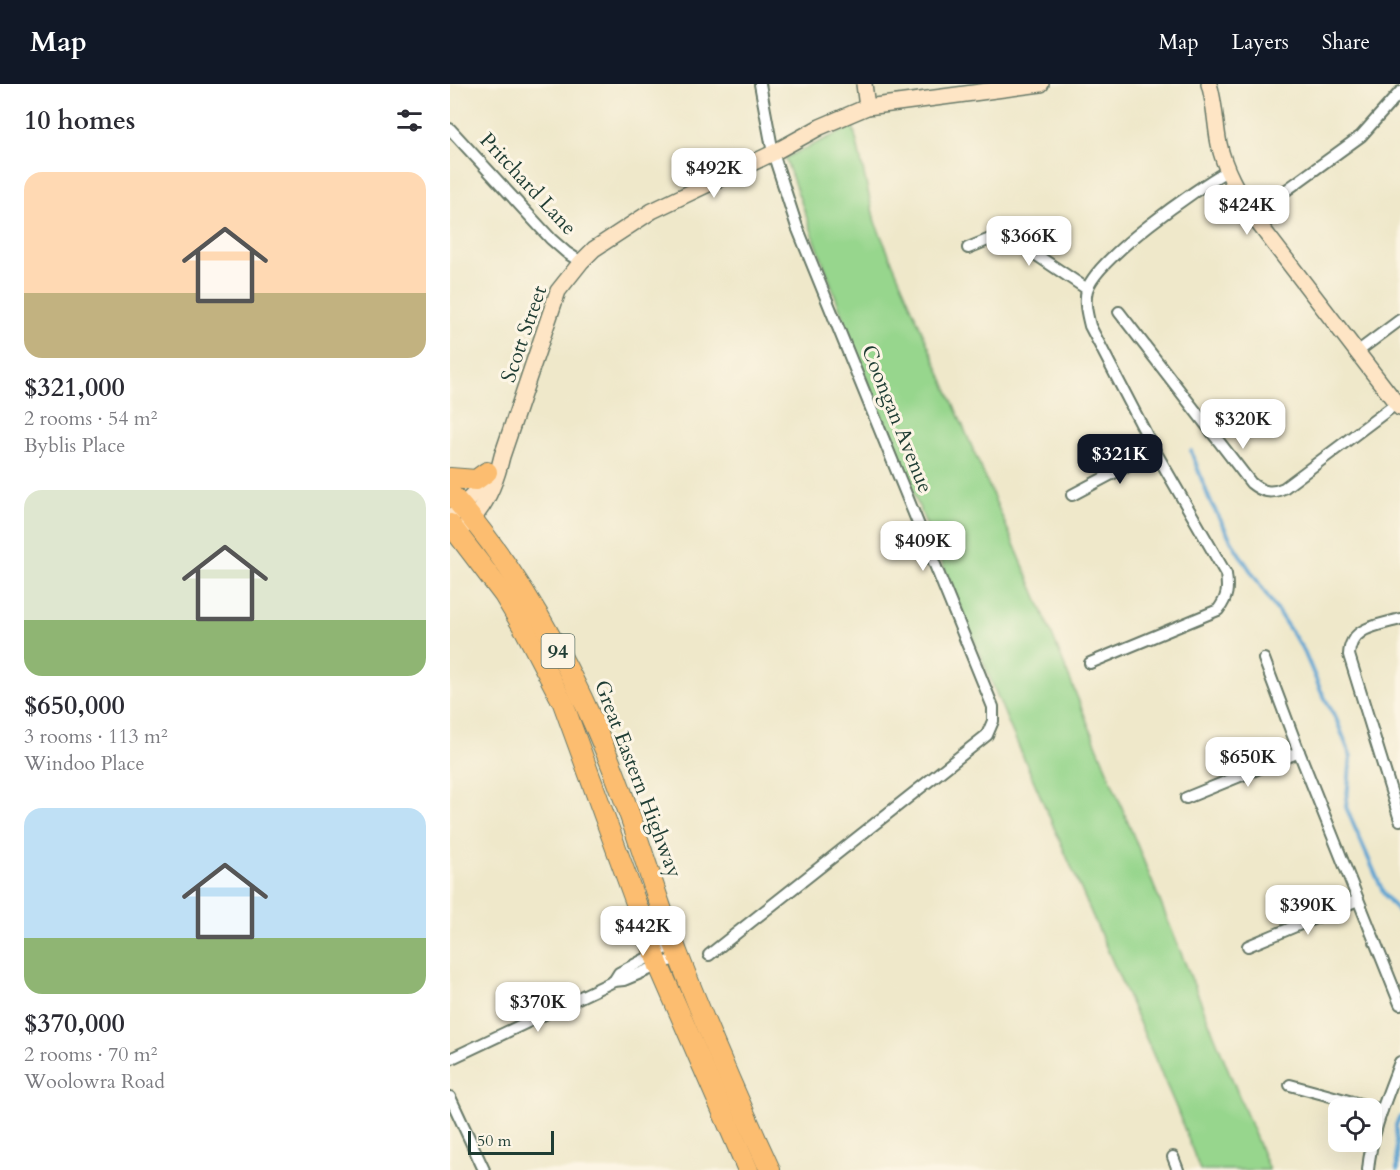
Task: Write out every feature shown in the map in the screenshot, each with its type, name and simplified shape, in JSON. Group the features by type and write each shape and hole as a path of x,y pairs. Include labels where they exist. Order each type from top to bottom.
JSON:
{"highway":[{"path":"450,478 476,480 487,472"},
{"name":"Great Eastern Highway","path":"457,516 494,546 528,597 572,678 608,757 676,951 770,1170"},
{"name":"Great Eastern Highway","path":"457,516 525,630 563,703 657,960 748,1170"}],"main road":[{"path":"864,84 867,107"},
{"name":"Scott Street","path":"457,516 488,498 497,478 502,456 558,291 594,249 652,211 773,153 820,127 867,107 1041,84"},
{"path":"1210,85 1220,145 1227,171 1252,215 1398,406"},
{"name":"Scott Street","path":"457,516 487,472 502,456"}],"street":[{"name":"Coongan Avenue","path":"709,955 987,735 993,721 993,707 797,227 773,153 760,84"},
{"path":"1252,215 1327,163 1361,136 1400,92"},
{"name":"Pritchard Lane","path":"450,129 551,239 581,262"},
{"path":"1090,663 1218,610 1226,600 1228,589 1226,574 1155,451 1090,326 1085,307 1088,289 1099,270 1114,253 1210,181 1227,171"},
{"path":"968,248 1000,235 1011,238 1088,289"},
{"path":"1119,312 1251,483 1267,492 1276,492 1284,488 1398,406"},
{"path":"1357,352 1400,320"},
{"path":"1072,495 1155,451"},
{"path":"1400,619 1357,633 1349,646 1349,655 1400,820"},
{"path":"1264,659 1400,1004"},
{"path":"1186,798 1299,752"},
{"path":"1248,946 1358,900"},
{"path":"450,1059 614,981 624,980 676,951"},
{"path":"1382,1110 1400,1062"},
{"path":"1290,1085 1338,1098"},
{"path":"450,1097 484,1170"},
{"path":"1368,1170 1370,1152"},
{"path":"1173,1157 1178,1170"}],"green space":[{"path":"853,126 875,222 1035,593 1269,1170 1200,1170 1176,1107 1008,722 862,369 785,158"}],"waterway":[{"path":"1191,451 1210,501 1236,549 1304,651 1337,721 1351,757 1346,807 1384,894 1400,914"},
{"path":"1397,1170 1396,1125 1400,1117"}]}
